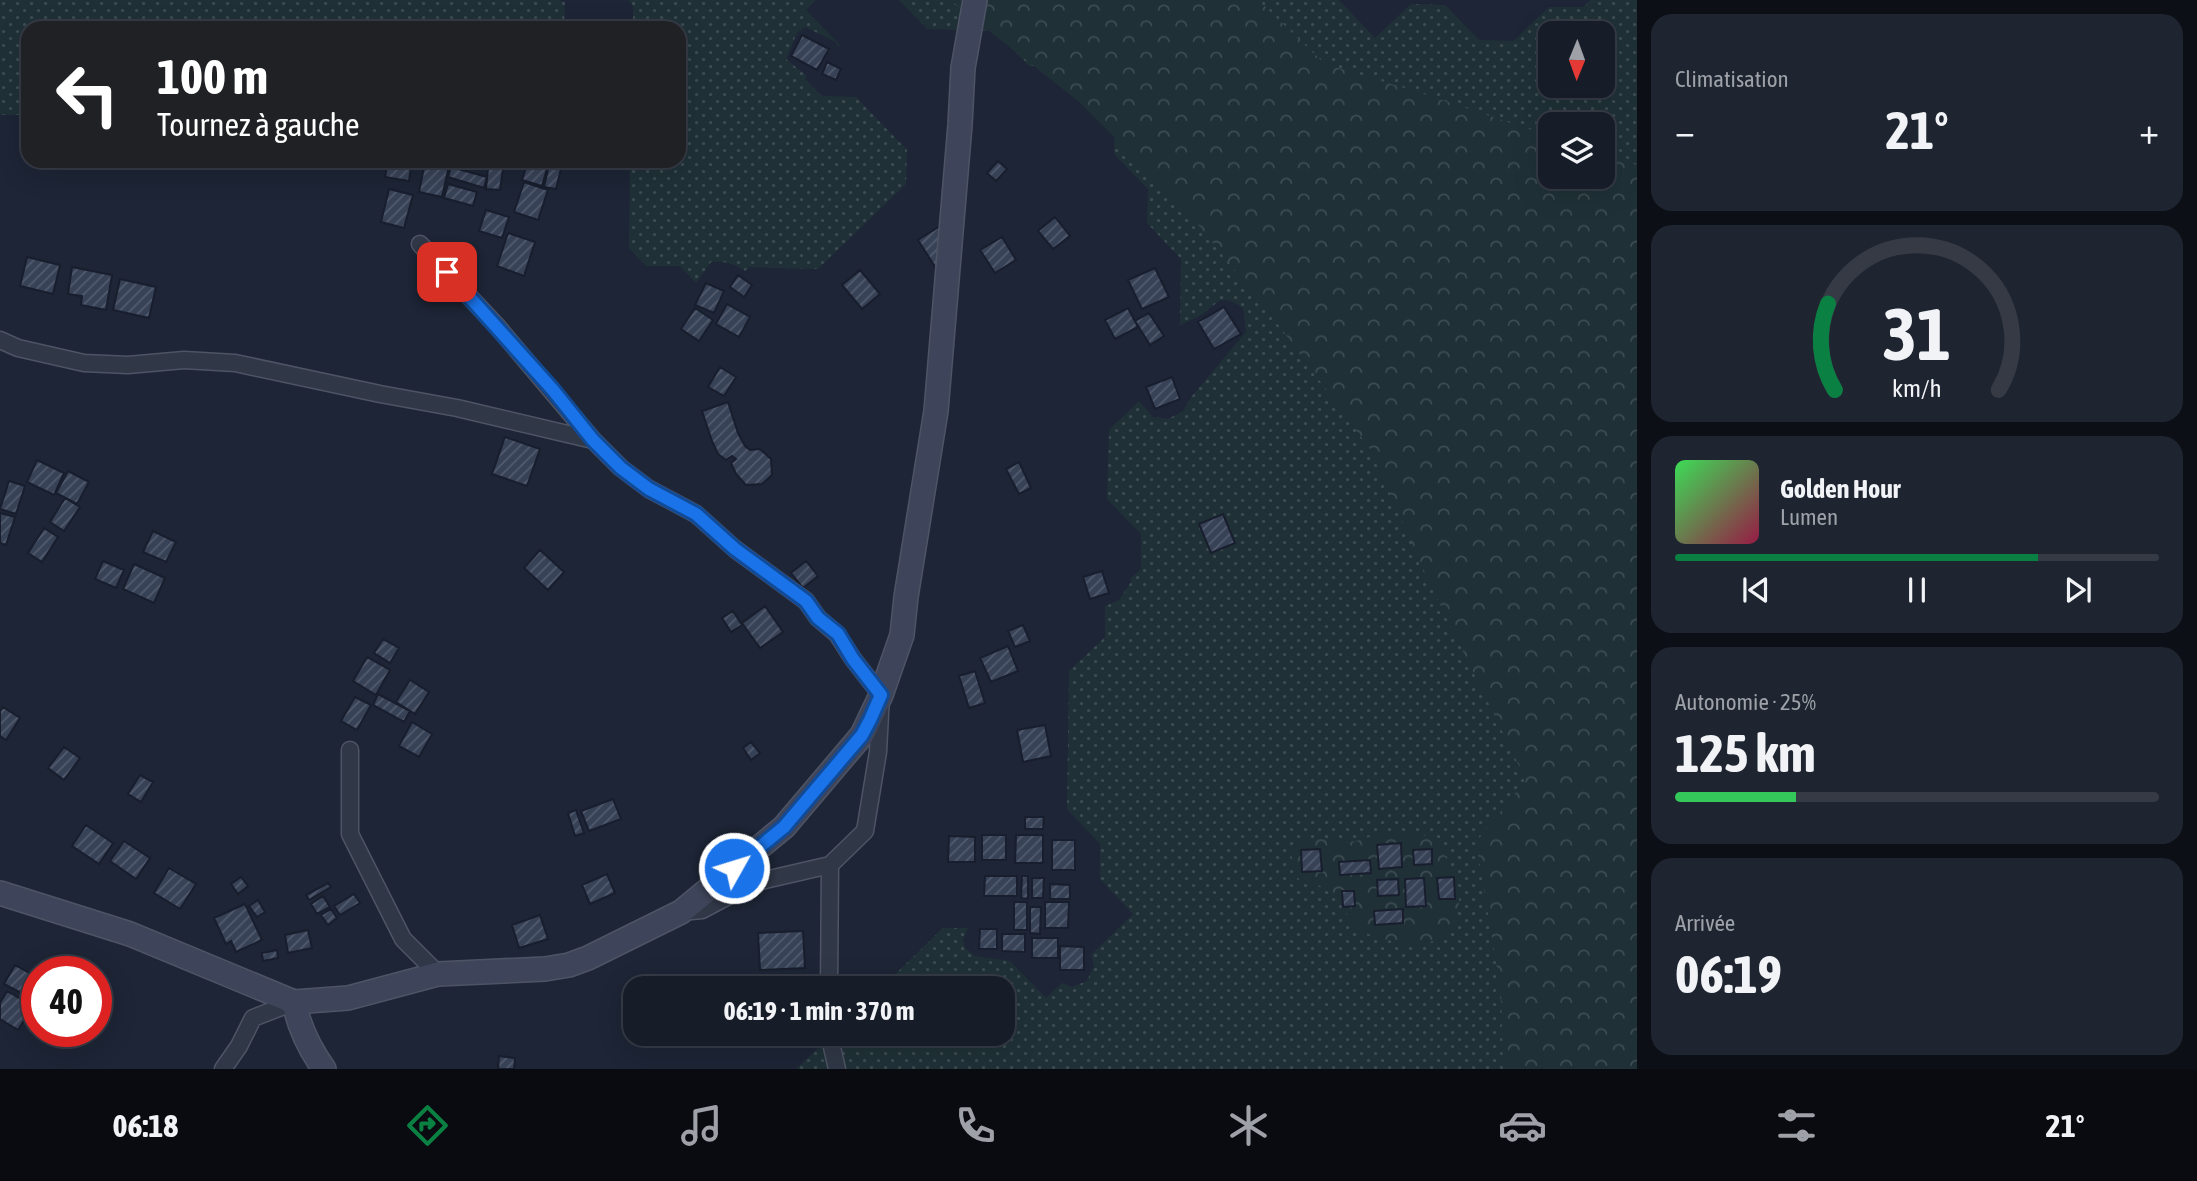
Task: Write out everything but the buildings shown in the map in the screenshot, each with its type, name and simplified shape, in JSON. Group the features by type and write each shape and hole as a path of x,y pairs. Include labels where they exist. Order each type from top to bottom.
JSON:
{"street":[{"path":"223,1069 239,1046 253,1018 294,1002 348,998 438,974 545,969 569,965 613,947 681,912 790,820 862,735 881,695 902,635 905,597 936,411 963,68 975,0"},
{"path":"420,244 504,334 593,440 621,468 649,489 696,514 735,549 806,601 818,618 838,634 853,659 881,695 878,752 865,831 830,864 749,885 702,910 681,912"},
{"path":"0,340 29,351 84,363 128,365 184,360 235,363 457,408 593,440"},
{"path":"350,750 350,834 404,939 438,974"},
{"path":"829,976 830,864"},
{"path":"0,893 130,934 294,1002"},
{"path":"294,1002 298,1023 313,1054 324,1069"},
{"path":"832,1046 837,1069"}],"green space":[{"path":"0,0 565,2 564,21 21,21 21,115 0,115"},
{"path":"628,0 816,0 806,10 840,45 838,47 836,42 805,27 797,33 786,59 807,76 805,79 822,96 856,97 907,150 906,184 818,269 749,267 745,271 737,266 711,262 696,283 680,266 646,266 629,248 630,168 686,168 686,21 633,21 633,6"},
{"path":"899,0 1339,0 1375,38 1411,4 1445,5 1479,40 1513,41 1549,7 1583,7 1591,0 1637,0 1637,1069 796,1069 820,1046 1015,1046 1015,976 893,976 943,928 968,928 963,939 965,948 975,956 1010,961 1046,998 1062,983 1072,987 1087,981 1094,966 1091,955 1133,914 1100,879 1100,844 1067,809 1069,671 1105,637 1105,606 1119,600 1131,582 1130,579 1141,569 1141,534 1107,499 1109,430 1139,401 1153,417 1168,419 1183,411 1192,396 1246,332 1243,308 1226,300 1219,301 1199,316 1180,325 1181,259 1147,223 1148,189 1114,154 1115,119 1064,66 1029,66 995,31 927,29"},
{"path":"950,0 1258,0 1325,64 1538,132 1538,189 1615,189 1615,158 1637,165 1637,1069 1503,1069 1501,992 1476,842 1526,780 1431,586 1370,449 1274,319 1183,206 1078,101"},
{"path":"1382,831 1430,837 1439,846 1451,867 1459,890 1457,913 1453,923 1437,939 1425,944 1411,944 1368,934 1352,922 1329,890 1301,881 1297,877 1292,854 1306,839 1352,842"}],"route":[{"path":"447,272 553,390 593,440 621,468 649,489 696,514 735,549 806,601 818,618 838,634 853,659 881,695 862,735 797,814 734,868"}]}
